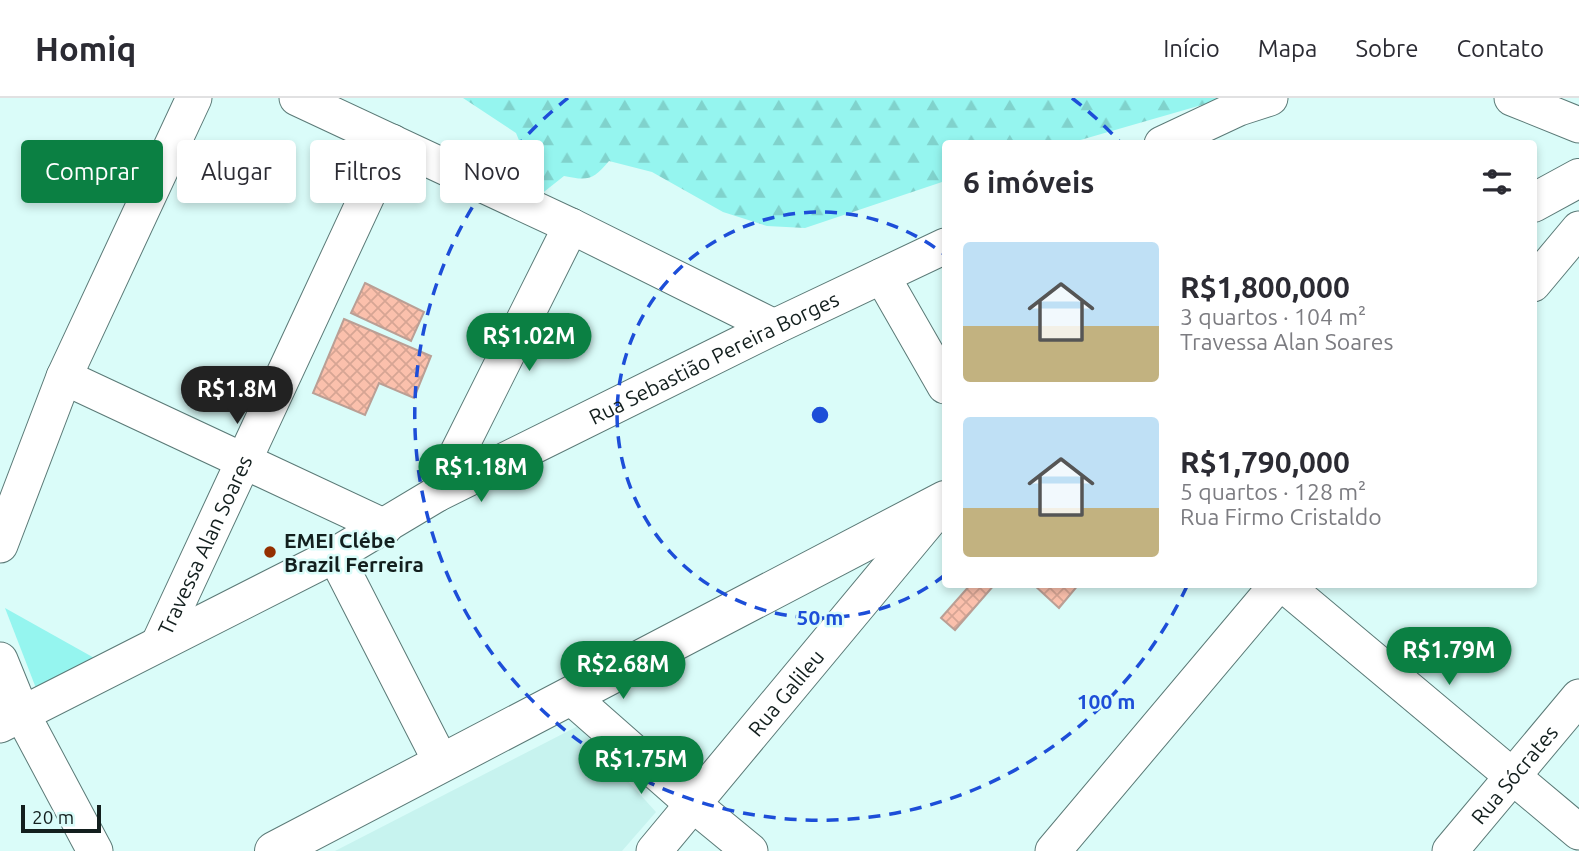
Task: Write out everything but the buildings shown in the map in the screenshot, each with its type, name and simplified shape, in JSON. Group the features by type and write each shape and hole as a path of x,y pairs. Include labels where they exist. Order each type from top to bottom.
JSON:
{"main road":[{"path":"1537,200 1579,178"},
{"path":"274,851 942,503"}],"street":[{"path":"0,545 64,377 194,98"},
{"path":"297,98 388,140"},
{"path":"1171,140 1239,108 1270,98"},
{"path":"1512,98 1579,125"},
{"path":"426,158 571,226 774,327"},
{"name":"Travessa Alan Soares","path":"159,643 364,203"},
{"path":"437,494 571,226"},
{"path":"1537,279 1579,229"},
{"name":"Rua Sebastião Pereira Borges","path":"11,719 335,555 437,494 774,327 942,247"},
{"path":"882,276 942,381"},
{"path":"64,377 385,527"},
{"name":"Rua Galileu","path":"654,851 942,505"},
{"path":"335,555 441,762"},
{"path":"1054,851 1277,588"},
{"path":"1285,588 1579,832"},
{"path":"0,660 11,719 95,851"},
{"path":"570,696 694,806 750,851"},
{"name":"Rua Sócrates","path":"1450,851 1579,697"}],"shaded area":[{"path":"578,726 656,812 622,851 335,851"}],"green space":[{"path":"463,98 1226,98 1080,140 942,140 942,182 805,228 767,226 723,212 652,172 609,161 590,177 564,176 544,192 544,140 519,140 516,133"},
{"path":"5,608 105,664 39,696"}],"place":[{"name":"EMEI Clébe Brazil Ferreira","path":"270,552"}]}
